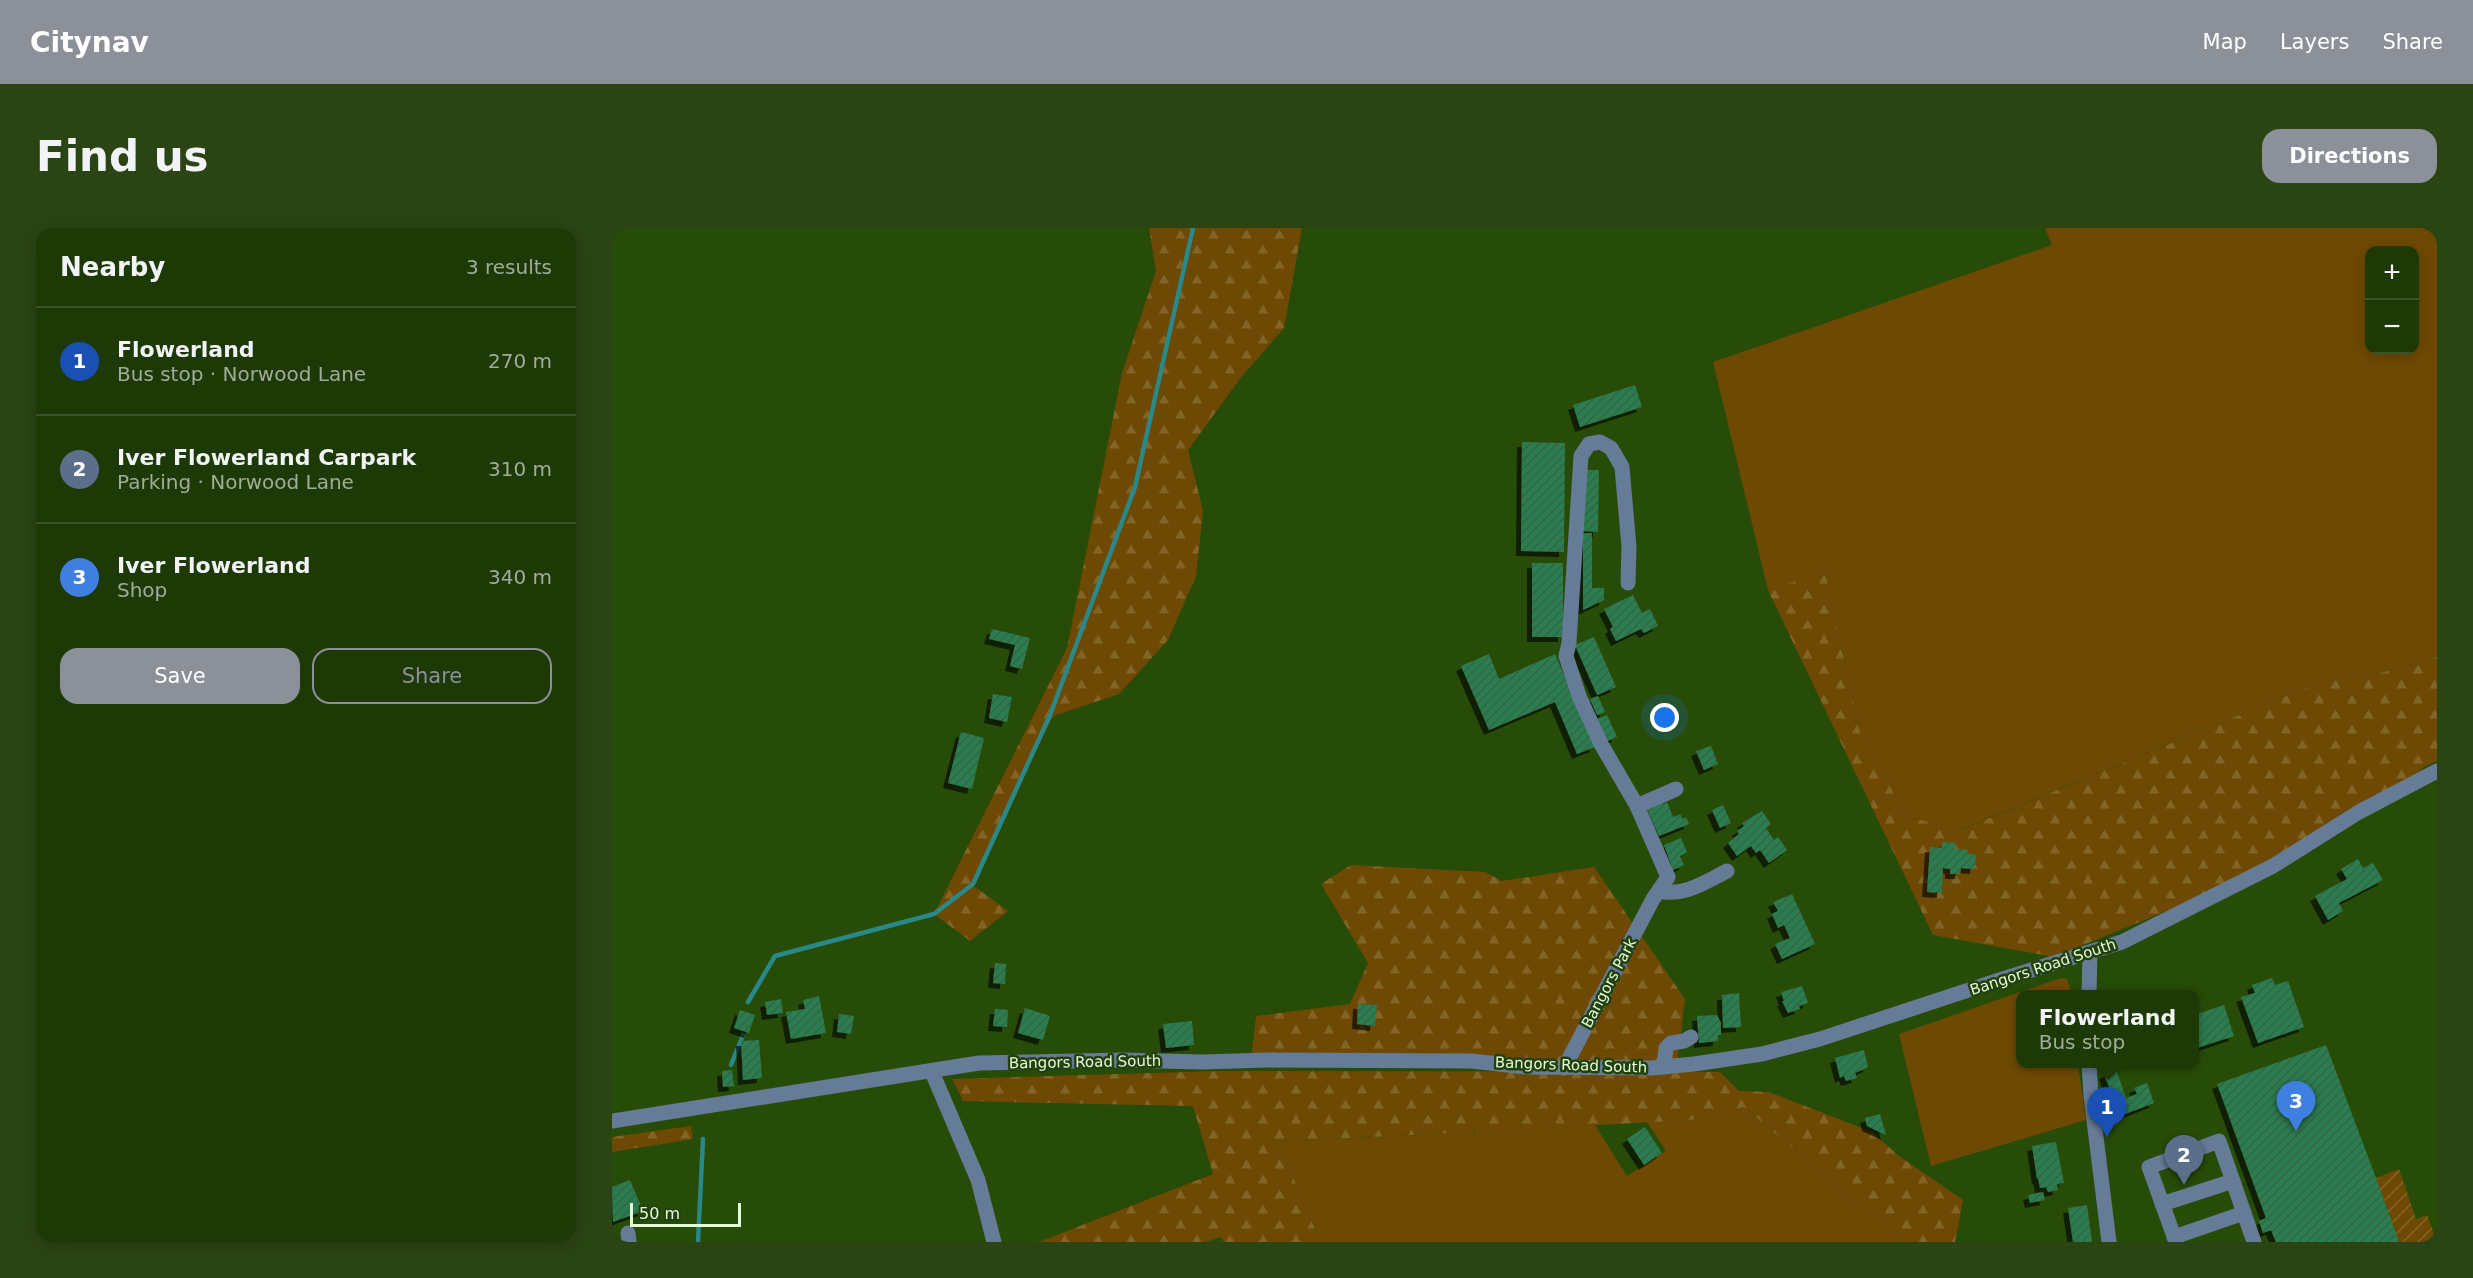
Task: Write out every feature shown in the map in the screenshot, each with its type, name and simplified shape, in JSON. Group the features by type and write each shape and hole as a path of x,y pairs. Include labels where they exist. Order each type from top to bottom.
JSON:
{"street":[{"path":"1628,583 1629,547 1622,467 1611,448 1600,442 1589,444 1581,456 1569,643 1566,656 1601,744 1637,806 1668,878 1656,895"},
{"name":"Bangors Road South","path":"612,1121 980,1063 1122,1060 1202,1062 1471,1060 1527,1067 1564,1068 1664,1067 1751,1056 1820,1039 2122,942 2273,866 2359,812 2437,771"},
{"path":"1637,806 1676,789"},
{"path":"1656,895 1683,893 1727,871"},
{"name":"Bangors Park","path":"1564,1068 1656,895"},
{"path":"2089,990 2090,953"},
{"path":"1664,1067 1666,1048 1671,1043 1684,1041 1691,1037"},
{"path":"2089,1068 2109,1242"},
{"path":"932,1072 978,1180 994,1242"},
{"path":"2244,1214 2175,1239 2149,1167 2219,1142 2254,1242"},
{"path":"2162,1204 2233,1181"}],"green space":[{"path":"1149,228 1302,228 1284,328 1242,376 1188,450 1203,511 1196,576 1168,640 1119,694 1053,716 971,884 1008,911 970,941 934,914 1067,648 1122,373 1156,271"},
{"path":"2045,228 2437,228 2437,657 2380,673 2315,684 1962,829 1907,817 1860,732 1825,573 1768,590 1713,362 2052,245"},
{"path":"1825,572 1860,732 1907,817 1963,829 2315,684 2380,673 2437,657 2437,761 2424,767 2400,790 2240,881 2054,957 1933,935 1768,590"},
{"path":"1351,865 1485,872 1502,881 1594,867 1685,999 1677,1065 1251,1060 1256,1016 1350,1004 1368,963 1321,884"},
{"path":"2061,978 2067,979 2071,990 2026,990"},
{"path":"2016,994 2016,1068 2079,1068 2086,1120 1931,1166 1899,1034"},
{"path":"1220,1071 1720,1072 1739,1091 1769,1092 1872,1132 1899,1156 1963,1200 1955,1242 1904,1242 1744,1107 1691,1120 1279,1142 1320,1242 1224,1242 1221,1237 1206,1242 1039,1242 1213,1174 1193,1106 963,1101 952,1079"},
{"path":"1744,1107 1904,1242 1320,1242 1279,1142 1595,1125 1627,1176 1666,1151 1647,1122 1691,1120"},
{"path":"691,1126 693,1139 612,1152 612,1137"},
{"path":"2399,1169 2416,1219 2427,1215 2437,1242 2399,1242 2376,1178"}],"building":[{"path":"1635,385 1642,407 1580,427 1573,405"},
{"path":"1522,442 1565,443 1564,552 1521,551"},
{"path":"1583,470 1599,470 1598,532 1583,531"},
{"path":"1583,533 1592,533 1592,588 1604,588 1604,600 1583,610"},
{"path":"1532,563 1563,563 1563,637 1532,637"},
{"path":"1633,595 1642,613 1650,609 1658,626 1644,633 1641,629 1616,641 1610,629 1613,627 1604,609"},
{"path":"992,629 1030,638 1022,669 1010,666 1015,645 989,639"},
{"path":"1594,637 1616,687 1597,695 1575,645"},
{"path":"1489,654 1499,679 1555,654 1595,747 1577,754 1555,702 1489,730 1461,666"},
{"path":"993,694 1012,697 1007,722 989,718"},
{"path":"1598,696 1605,712 1597,715 1590,699"},
{"path":"1607,715 1617,737 1605,742 1595,720"},
{"path":"961,732 984,738 972,789 948,783"},
{"path":"1711,746 1718,764 1704,770 1696,751"},
{"path":"1661,799 1663,804 1667,802 1673,817 1681,814 1682,819 1686,817 1689,824 1659,836 1645,805"},
{"path":"1723,805 1731,823 1720,828 1712,810"},
{"path":"1762,811 1771,824 1766,828 1774,840 1778,837 1787,850 1769,863 1760,850 1756,853 1751,846 1737,856 1728,843 1739,834 1737,831 1744,826 1742,823"},
{"path":"1681,838 1687,852 1680,856 1684,865 1673,870 1664,845"},
{"path":"1942,842 1955,843 1955,849 1968,850 1967,854 1976,854 1975,869 1961,868 1960,874 1950,874 1950,869 1943,868 1942,893 1927,892 1930,847 1942,848"},
{"path":"2358,859 2363,868 2373,863 2383,880 2339,903 2343,911 2328,920 2315,896 2347,879 2341,869"},
{"path":"1792,894 1815,944 1782,959 1775,944 1790,938 1784,925 1778,928 1772,914 1778,911 1773,902"},
{"path":"995,963 1006,964 1005,984 993,983"},
{"path":"2272,978 2275,985 2288,981 2304,1027 2258,1043 2241,997 2255,993 2252,985"},
{"path":"1802,986 1808,1003 1788,1013 1782,1001 1784,1001 1781,992"},
{"path":"1739,993 1741,1027 1723,1028 1722,995"},
{"path":"819,996 826,1033 791,1039 786,1012 805,1009 803,1000"},
{"path":"781,999 783,1013 767,1015 765,1002"},
{"path":"1358,1004 1377,1005 1375,1026 1357,1024"},
{"path":"2224,1005 2234,1036 2199,1047 2199,1013"},
{"path":"1025,1008 1050,1016 1043,1040 1018,1033"},
{"path":"995,1009 1008,1010 1007,1027 993,1026"},
{"path":"740,1010 755,1015 749,1033 734,1028"},
{"path":"839,1014 854,1016 851,1034 837,1032"},
{"path":"1717,1015 1721,1023 1721,1035 1718,1035 1718,1041 1699,1043 1697,1016"},
{"path":"1192,1021 1194,1045 1166,1048 1163,1024"},
{"path":"759,1040 762,1078 743,1080 741,1041"},
{"path":"2326,1045 2399,1242 2276,1242 2271,1230 2263,1233 2259,1221 2266,1218 2217,1084"},
{"path":"1864,1050 1868,1067 1855,1073 1857,1078 1846,1081 1844,1076 1840,1078 1835,1058"},
{"path":"2116,1069 2126,1098 2137,1094 2134,1088 2147,1083 2154,1103 2120,1116 2104,1074"},
{"path":"732,1070 734,1086 723,1087 722,1071"},
{"path":"1880,1114 1886,1135 1867,1126 1865,1118"},
{"path":"1645,1127 1662,1153 1644,1165 1627,1139"},
{"path":"2056,1142 2064,1183 2057,1184 2058,1190 2048,1192 2046,1187 2040,1188 2032,1146"},
{"path":"630,1180 643,1211 613,1222 612,1187"},
{"path":"2043,1192 2045,1200 2030,1203 2028,1195"},
{"path":"2087,1205 2092,1242 2073,1242 2068,1208"}],"waterway":[{"path":"748,1002 775,956 934,914 973,884 1050,715 1135,487 1193,228"},
{"path":"731,1065 743,1035"},
{"path":"698,1242 703,1139"}],"place":[{"name":"Iver Flowerland","path":"2296,1131"},
{"name":"Flowerland","path":"2107,1137"},
{"name":"Iver Flowerland Carpark","path":"2184,1185"}]}
